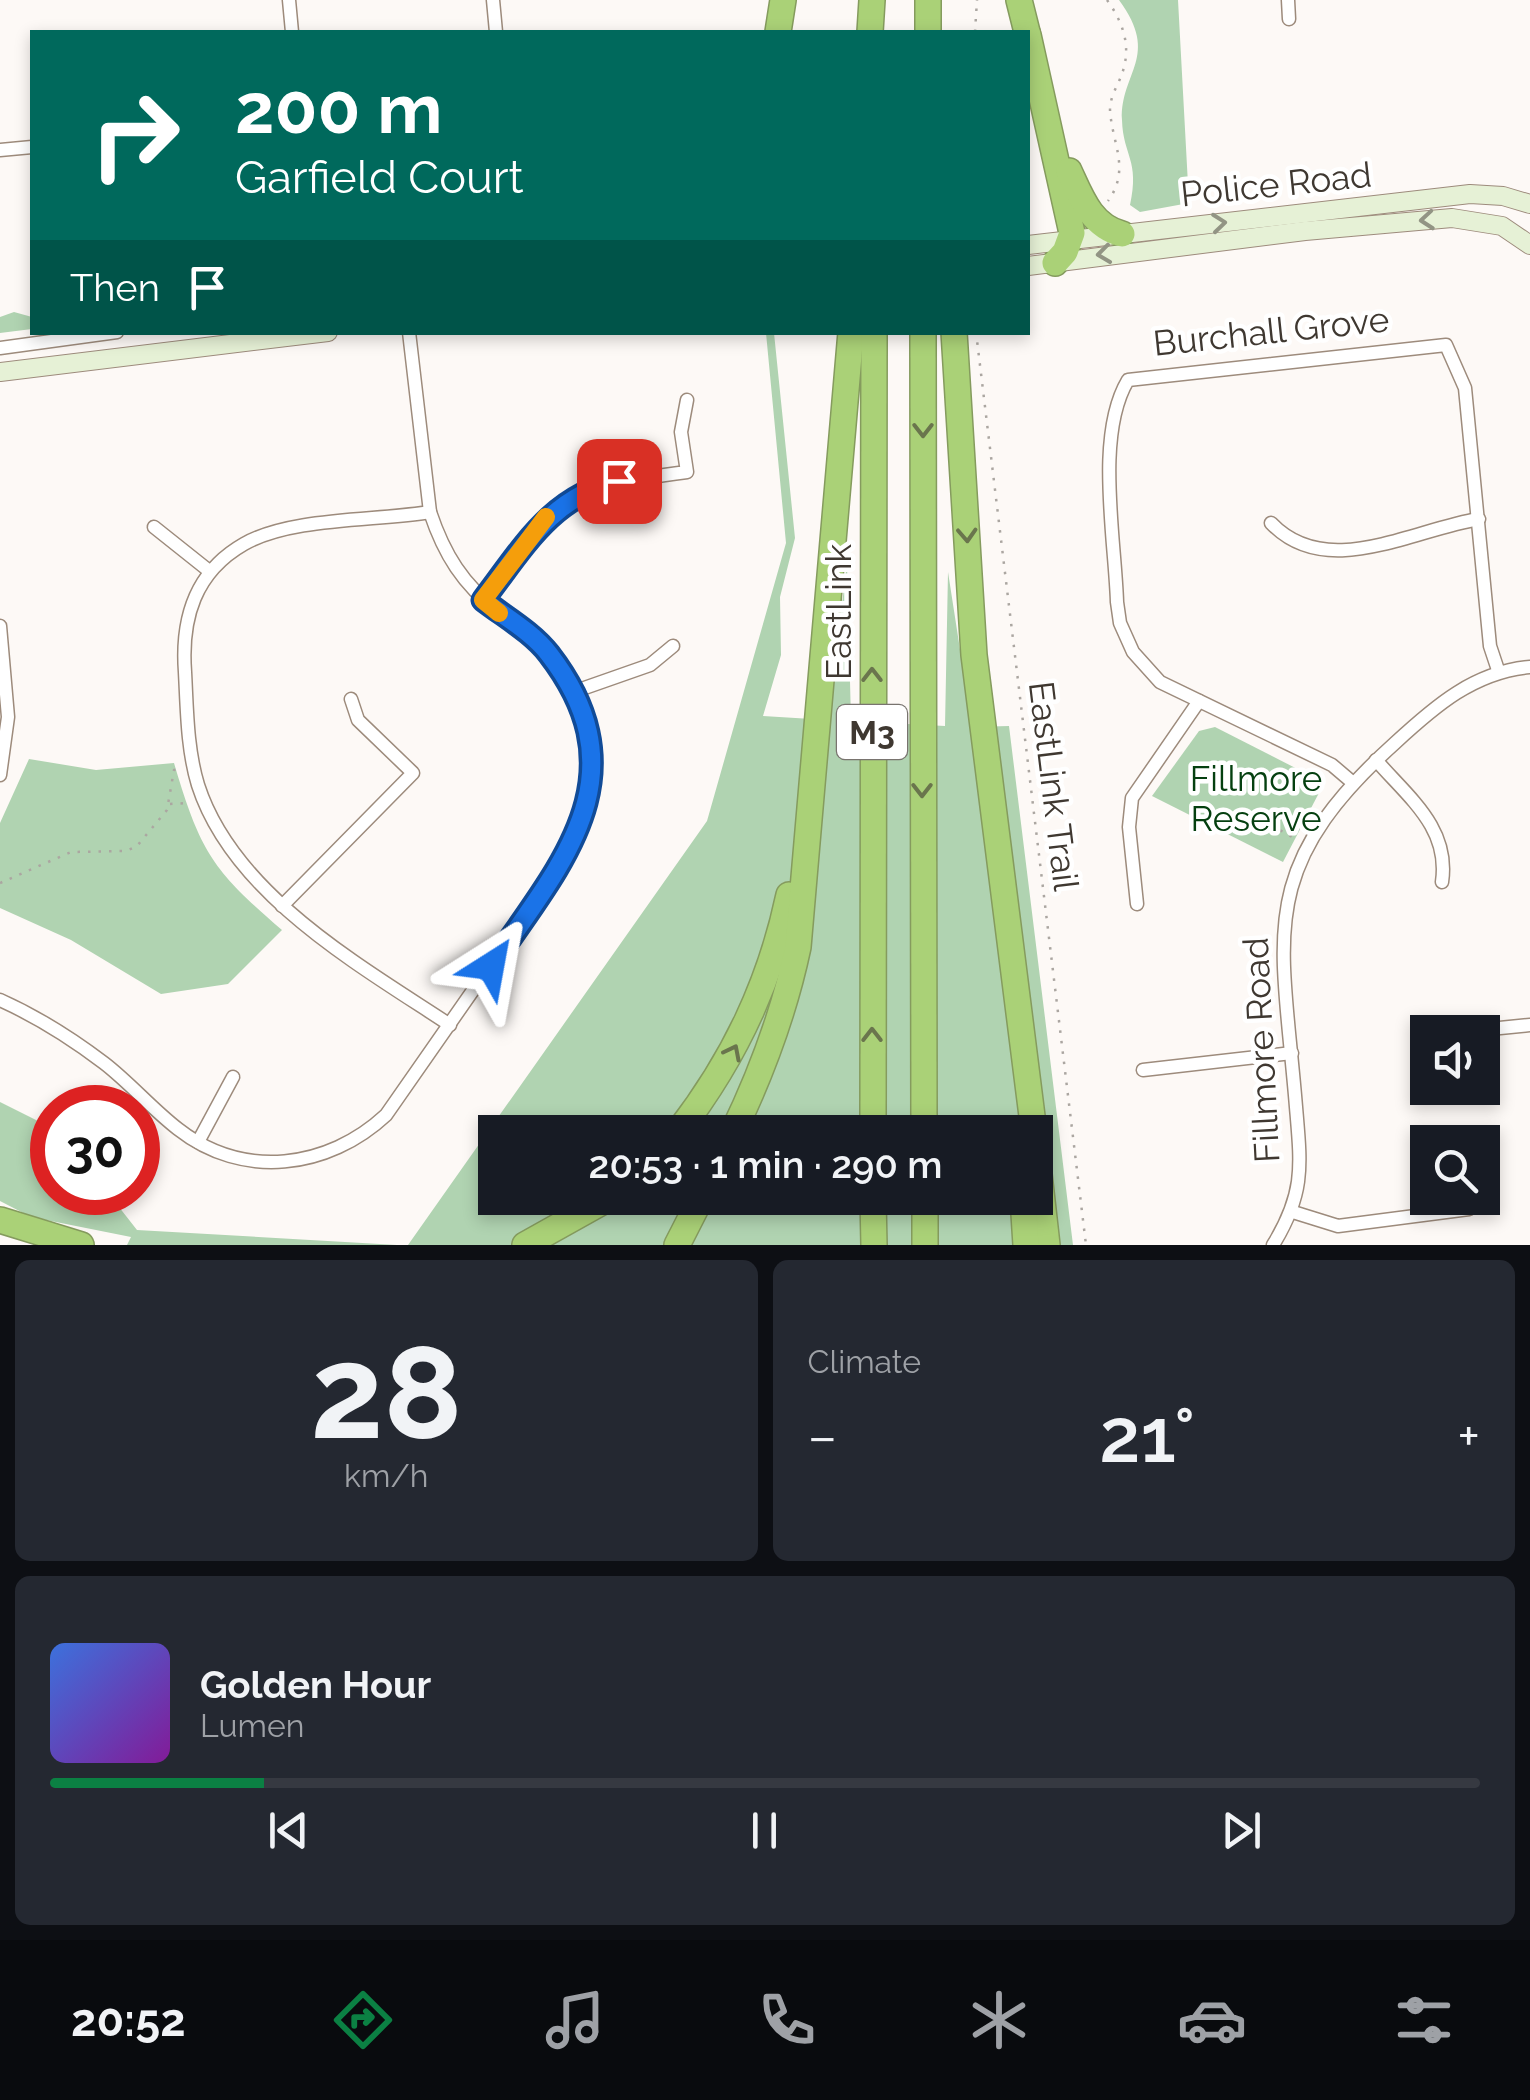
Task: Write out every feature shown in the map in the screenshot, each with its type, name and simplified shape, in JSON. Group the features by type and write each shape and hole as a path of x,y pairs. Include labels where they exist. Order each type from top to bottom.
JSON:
{"highway":[{"path":"778,30 783,0"},
{"path":"872,0 872,30"},
{"path":"928,0 928,30"},
{"path":"1019,0 1026,30"},
{"path":"1030,46 1050,125 1071,240 1055,263"},
{"path":"1050,125 1088,212 1106,228 1122,234"},
{"path":"742,1115 764,1070 786,1005 798,947 851,335"},
{"name":"EastLink","path":"872,1115 874,335"},
{"name":"M3","path":"923,335 924,1115"},
{"path":"954,335 974,654 1032,1115"},
{"path":"691,1115 719,1079 756,1007 781,932 815,769"},
{"path":"1005,900 1019,1115"},
{"path":"524,1245 578,1215"},
{"path":"677,1245 692,1215"},
{"path":"873,1215 874,1245"},
{"path":"924,1215 925,1245"},
{"path":"1024,1215 1026,1245"},
{"path":"1044,1215 1047,1245"},
{"path":"0,1220 51,1245"},
{"path":"0,1220 80,1245"}],"main road":[{"name":"Police Road","path":"1030,245 1470,194 1502,196 1530,204"},
{"name":"Police Road","path":"1030,266 1306,230 1452,218 1486,221 1526,238"},
{"path":"0,372 74,363 192,339 270,335"}],"street":[{"path":"289,0 292,30"},
{"path":"493,0 496,30"},
{"path":"1288,0 1290,19"},
{"path":"0,150 30,146"},
{"path":"0,348 94,335"},
{"path":"0,1000 65,1034 198,1142 239,1160 275,1163 319,1156 349,1144 386,1115 573,847 590,787 586,732 573,692 548,652 483,600 449,558 430,512 409,335"},
{"path":"74,363 86,336"},
{"name":"Burchall Grove","path":"1352,782 1332,765 1147,671 1120,623 1110,434 1118,396 1128,380 1435,343 1446,345 1465,388 1490,646 1498,670"},
{"path":"483,600 542,521 572,497 609,483 687,472 681,432 687,400"},
{"path":"430,512 264,535 208,570 184,630 194,766 208,812 227,848 264,892 450,1025"},
{"path":"1271,522 1289,542 1324,552 1479,519"},
{"path":"154,527 208,570"},
{"path":"0,626 8,717 0,776"},
{"path":"573,692 650,665 673,646"},
{"name":"Fillmore Road","path":"1273,1245 1293,1212 1300,1153 1283,938 1294,871 1315,828 1352,782 1441,701 1498,670 1530,668"},
{"path":"282,906 413,773 358,720 351,699"},
{"path":"1137,904 1129,827 1132,798 1200,701"},
{"path":"1376,760 1434,827 1446,856 1442,882"},
{"path":"1500,1028 1530,1025"},
{"path":"1143,1070 1292,1053"},
{"path":"198,1142 232,1077"},
{"path":"1293,1212 1338,1226 1423,1215"}],"path":[{"path":"974,30 977,0"},
{"path":"1106,204 1119,178 1120,146 1110,108 1127,45 1119,17 1107,0"},
{"name":"EastLink Trail","path":"976,335 1086,1245"},
{"path":"0,883 70,852 126,851 137,846 159,824 168,804 174,770 179,768"},
{"path":"168,804 189,804"},
{"path":"1262,820 1294,838"}],"green space":[{"path":"1119,0 1178,0 1189,203 1140,212 1130,205 1133,178 1122,120 1138,50 1131,20"},
{"path":"14,312 30,316 30,329 0,333 0,317"},
{"path":"766,335 774,335 795,538 780,597 781,655 763,716 828,720 847,563 851,721 945,726 948,572 972,727 1009,726 1073,1245 408,1245 478,1146 478,1215 1053,1215 1053,1115 500,1115 707,821 786,543"},
{"name":"Fillmore Reserve","path":"1215,727 1319,780 1321,789 1283,862 1152,796 1199,731"},
{"path":"29,759 96,770 174,763 192,818 212,857 239,891 282,930 228,984 161,994 71,940 0,908 0,823"},
{"path":"0,1102 30,1117 30,1215 125,1215 137,1230 397,1245 127,1245 131,1237 31,1217 0,1201"}],"slow traffic":[{"path":"499,613 483,600 546,517"}],"route":[{"path":"491,966 573,847 590,787 586,732 573,692 548,652 483,600 542,521 557,507 599,485 619,481"}]}
